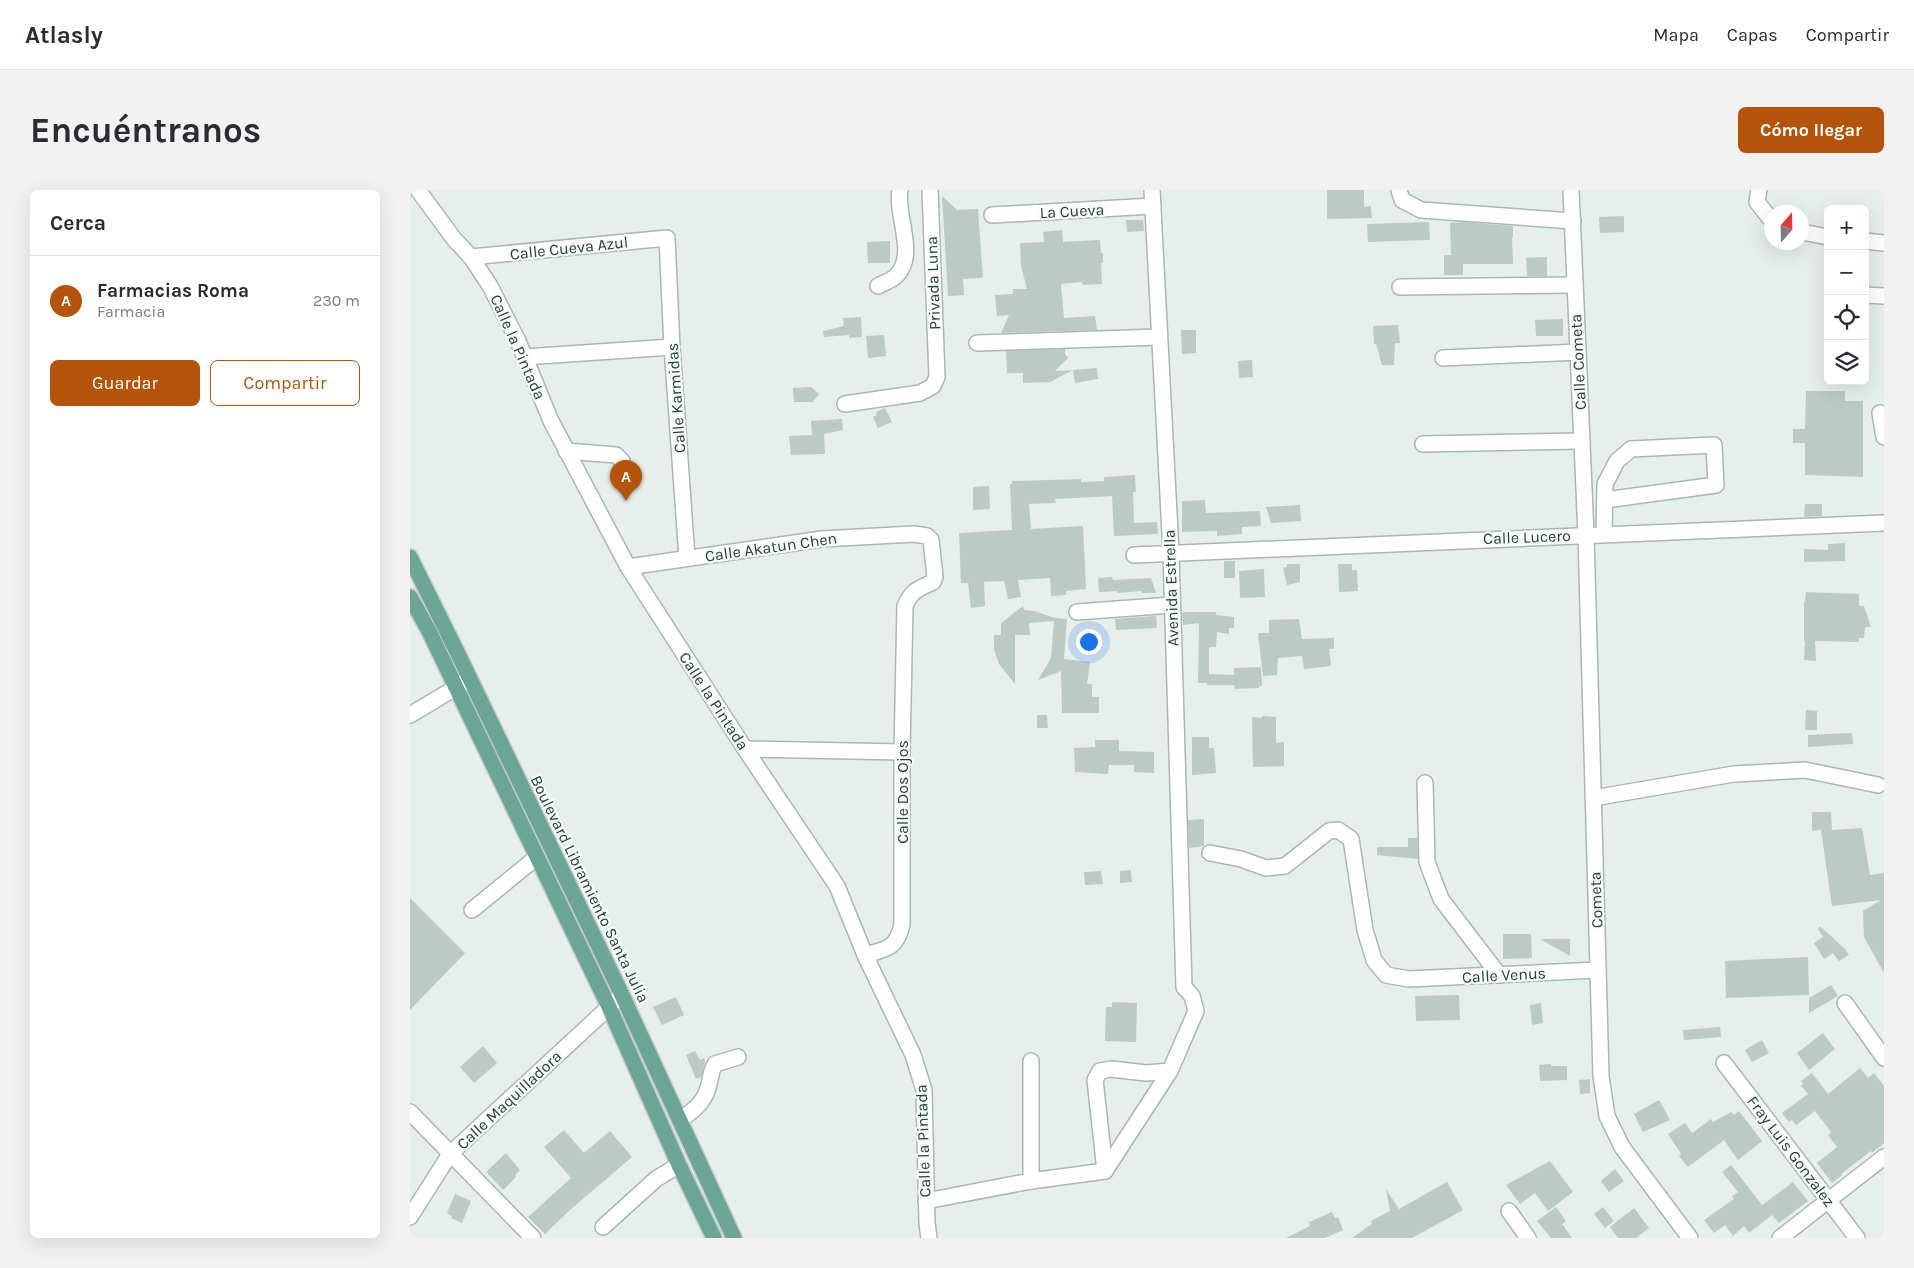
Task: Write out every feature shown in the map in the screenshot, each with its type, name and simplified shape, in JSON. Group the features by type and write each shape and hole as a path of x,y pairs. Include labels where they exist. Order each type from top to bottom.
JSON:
{"main road":[{"name":"Boulevard Libramiento Santa Julia","path":"410,558 622,995 734,1238"},
{"name":"Boulevard Libramiento Santa Julia","path":"410,597 456,688 609,1007 678,1165 714,1238"}],"street":[{"name":"Calle la Pintada","path":"418,190 454,240 471,257 490,286 566,451 628,567 745,750 837,886 864,955 914,1055 924,1090 926,1201 929,1238"},
{"path":"878,286 896,276 905,260 905,238 900,190"},
{"name":"Privada Luna","path":"845,404 920,393 932,386 937,377 930,190"},
{"name":"Avenida Estrella","path":"1152,190 1171,552 1184,987 1192,996 1196,1012 1170,1071"},
{"path":"1398,190 1402,200 1421,210 1573,221"},
{"name":"Calle Cometa","path":"1572,190 1586,535"},
{"path":"1759,190 1757,202 1764,211"},
{"name":"La Cueva","path":"992,215 1153,206"},
{"path":"1809,233 1824,236"},
{"name":"Calle Cueva Azul","path":"471,257 668,238"},
{"name":"Calle Karmidas","path":"668,238 672,347 687,558"},
{"path":"1869,241 1884,243"},
{"path":"1400,288 1575,285"},
{"path":"1869,294 1884,296"},
{"path":"977,343 1159,337"},
{"path":"524,357 672,347"},
{"path":"1443,358 1527,356 1578,352"},
{"path":"1880,413 1884,438"},
{"path":"1423,444 1582,441"},
{"path":"1604,534 1605,484 1617,461 1631,450 1714,445 1716,485 1605,500"},
{"path":"566,451 616,455 622,461 626,486"},
{"name":"Calle Lucero","path":"1134,554 1884,523"},
{"name":"Calle Akatun Chen","path":"628,567 822,539 914,534 927,536 931,540 933,582 915,590 910,595 905,606"},
{"name":"Cometa","path":"1586,535 1598,970 1602,1076 1607,1116 1622,1147 1690,1238"},
{"path":"1077,612 1172,605"},
{"name":"Calle Dos Ojos","path":"864,955 887,948 895,943 900,935 902,924 902,752 905,606"},
{"path":"410,715 470,679"},
{"path":"745,750 902,752"},
{"path":"1594,798 1734,774 1805,770 1878,785"},
{"path":"1425,783 1427,862 1441,899 1499,975"},
{"name":"Calle Venus","path":"1210,853 1241,859 1266,868 1285,866 1329,831 1338,830 1351,839 1365,930 1374,960 1386,975 1409,979 1598,970"},
{"path":"472,910 537,857"},
{"name":"Calle Maquilladora","path":"410,1217 450,1154 622,995"},
{"path":"1846,1003 1884,1058"},
{"path":"680,1120 700,1106 708,1090 710,1074 715,1064 738,1058"},
{"path":"1031,1062 1031,1181"},
{"name":"Fray Luis Gonzalez","path":"1724,1063 1858,1238"},
{"path":"1105,1171 1095,1080 1100,1071 1111,1069 1146,1073 1170,1071"},
{"path":"926,1201 1031,1181 1105,1171 1170,1071"},
{"path":"410,1112 533,1238"},
{"path":"1780,1238 1884,1157"},
{"path":"603,1227 656,1179 678,1165"},
{"path":"1509,1212 1528,1238"}],"building":[{"path":"1327,190 1364,190 1364,207 1371,206 1372,218 1327,219"},
{"path":"942,196 957,210 978,209 983,278 963,279 964,295 948,296"},
{"path":"1624,216 1624,232 1600,233 1599,217"},
{"path":"1126,220 1143,220 1144,231 1127,232"},
{"path":"1429,222 1430,240 1368,242 1367,224"},
{"path":"1462,222 1513,226 1513,264 1463,264 1463,275 1444,275 1444,255 1451,255 1450,223"},
{"path":"1062,230 1063,242 1100,240 1101,253 1103,253 1103,263 1101,263 1102,284 1083,285 1082,282 1061,284 1064,318 1095,316 1097,330 1001,333 1009,315 997,316 995,295 1013,294 1013,289 1027,289 1021,266 1020,243 1044,242 1043,232"},
{"path":"890,241 890,263 868,263 867,242"},
{"path":"1547,257 1547,276 1527,276 1526,258"},
{"path":"861,317 862,337 849,338 849,335 824,337 823,331 844,326 843,318"},
{"path":"1563,319 1563,336 1536,336 1535,320"},
{"path":"1398,325 1400,343 1395,343 1394,365 1382,365 1376,344 1374,344 1373,326"},
{"path":"1181,330 1196,330 1196,353 1182,354"},
{"path":"884,335 886,356 868,358 866,336"},
{"path":"1065,349 1065,354 1068,358 1055,371 1073,370 1050,382 1023,383 1023,373 1007,373 1005,351"},
{"path":"1252,360 1253,377 1239,378 1238,361"},
{"path":"1097,368 1098,379 1075,383 1073,370"},
{"path":"811,387 819,394 813,402 794,402 793,388"},
{"path":"1806,391 1845,391 1845,401 1863,401 1863,477 1805,475 1805,443 1793,443 1793,429 1805,429"},
{"path":"885,408 892,422 878,428 873,417 877,415 876,412"},
{"path":"842,419 843,430 824,434 825,454 791,455 789,436 812,435 811,421"},
{"path":"1135,475 1136,492 1133,492 1134,523 1157,522 1158,534 1114,536 1112,496 1055,499 1056,503 1029,504 1031,529 1083,526 1086,589 1066,591 1066,595 1051,596 1050,578 1018,580 1021,597 1008,599 1004,581 984,582 985,606 971,608 968,583 961,583 959,533 1012,530 1010,484 1012,484 1012,481 1081,479 1081,482 1104,481 1104,477"},
{"path":"989,486 990,509 973,510 973,487"},
{"path":"1205,500 1206,513 1260,511 1261,526 1242,527 1242,534 1231,535 1217,536 1217,531 1182,532 1182,501"},
{"path":"1805,504 1822,504 1822,516 1804,517"},
{"path":"1300,505 1301,521 1271,523 1266,507"},
{"path":"1845,543 1845,561 1804,562 1804,549 1828,550 1828,544"},
{"path":"1224,561 1235,561 1235,578 1224,578"},
{"path":"1287,564 1300,564 1300,582 1287,585 1283,568 1287,567"},
{"path":"1338,564 1352,564 1352,570 1357,570 1358,591 1339,592"},
{"path":"1264,569 1265,597 1240,598 1239,571"},
{"path":"1112,577 1113,580 1151,578 1156,593 1142,593 1142,591 1099,592 1098,578"},
{"path":"1806,592 1859,594 1859,606 1864,606 1871,627 1865,627 1864,638 1859,638 1859,642 1815,641 1816,661 1804,660 1804,602"},
{"path":"1023,606 1024,610 1067,619 1064,659 1090,662 1087,684 1092,684 1092,697 1099,697 1099,713 1062,713 1061,671 1038,680 1051,658 1054,621 1029,623 1030,635 1015,635 1015,684 999,664 994,649 994,635 1001,635 1001,623"},
{"path":"1216,612 1216,615 1234,617 1234,628 1229,628 1229,634 1217,632 1216,647 1209,647 1209,674 1234,675 1234,668 1261,667 1262,686 1259,686 1259,688 1235,689 1234,685 1198,683 1199,623 1183,625 1182,613"},
{"path":"1156,616 1157,628 1116,630 1115,619"},
{"path":"1299,619 1302,639 1334,638 1334,649 1329,649 1331,666 1304,669 1302,656 1278,658 1277,675 1263,676 1258,633 1269,633 1269,620"},
{"path":"1806,710 1817,711 1817,730 1805,730"},
{"path":"1037,715 1047,715 1048,728 1037,728"},
{"path":"1262,716 1276,717 1276,743 1284,742 1284,766 1253,767 1252,717 1262,718"},
{"path":"1852,733 1853,744 1808,747 1808,735"},
{"path":"1192,737 1209,737 1209,748 1214,748 1216,773 1192,775"},
{"path":"1095,740 1119,740 1119,751 1154,752 1154,773 1134,772 1134,765 1109,765 1108,774 1075,772 1074,748 1095,747"},
{"path":"1812,812 1831,812 1832,830 1862,828 1870,875 1884,873 1884,973 1864,937 1863,911 1881,900 1832,906 1821,830 1812,831"},
{"path":"1204,819 1204,846 1189,848 1188,820"},
{"path":"1408,838 1417,838 1418,859 1377,855 1377,847 1408,847"},
{"path":"1131,870 1132,882 1120,883 1120,871"},
{"path":"1101,871 1103,884 1085,885 1084,872"},
{"path":"410,898 465,953 410,1010"},
{"path":"1820,926 1849,955 1839,961 1833,953 1824,959 1814,943 1823,937 1818,929"},
{"path":"1503,934 1531,934 1532,958 1503,959"},
{"path":"1540,939 1570,939 1570,956"},
{"path":"1808,957 1809,995 1726,998 1725,961"},
{"path":"1831,985 1838,996 1809,1013 1809,998"},
{"path":"1459,995 1460,1020 1416,1021 1415,996"},
{"path":"676,997 684,1015 662,1025 653,1007"},
{"path":"1112,1002 1137,1003 1136,1042 1105,1041 1106,1007 1112,1007"},
{"path":"1541,1003 1543,1023 1532,1025 1530,1005"},
{"path":"1720,1027 1721,1037 1684,1040 1683,1030"},
{"path":"1823,1033 1835,1049 1809,1070 1797,1053"},
{"path":"1762,1040 1769,1053 1752,1062 1745,1050"},
{"path":"483,1046 497,1063 474,1083 460,1067"},
{"path":"695,1051 700,1060 704,1058 705,1062 701,1077 696,1079 686,1055"},
{"path":"1551,1064 1551,1066 1567,1066 1567,1080 1540,1081 1539,1065"},
{"path":"1860,1068 1868,1078 1874,1073 1884,1086 1884,1143 1841,1174 1832,1183 1817,1163 1837,1147 1828,1135 1831,1132 1815,1111 1796,1125 1792,1120 1789,1122 1782,1113 1808,1094 1801,1086 1803,1084 1801,1081 1812,1073 1828,1094"},
{"path":"1590,1079 1590,1093 1580,1094 1579,1080"},
{"path":"1659,1100 1670,1120 1643,1132 1634,1114"},
{"path":"1739,1111 1762,1141 1738,1160 1724,1140 1688,1167 1679,1156 1681,1154 1668,1134 1685,1123 1692,1133 1711,1119 1713,1122 1731,1112 1734,1115"},
{"path":"564,1130 584,1153 610,1131 632,1157 545,1234 528,1217 571,1178 544,1147"},
{"path":"506,1153 520,1170 503,1190 486,1172"},
{"path":"1550,1161 1573,1192 1548,1211 1535,1193 1520,1204 1506,1185"},
{"path":"1731,1165 1762,1205 1793,1182 1808,1201 1779,1223 1772,1215 1749,1233 1744,1226 1733,1236 1725,1225 1714,1233 1704,1220 1734,1199 1732,1196 1738,1192 1722,1172"},
{"path":"1615,1169 1624,1181 1609,1192 1601,1181"},
{"path":"1447,1182 1463,1210 1412,1238 1352,1238 1372,1224 1371,1221 1390,1211 1386,1189 1399,1209"},
{"path":"455,1194 471,1201 462,1223 451,1218 452,1216 447,1213"},
{"path":"1556,1207 1566,1221 1562,1224 1572,1238 1551,1238 1537,1221"},
{"path":"1603,1207 1614,1221 1605,1228 1594,1214"},
{"path":"1634,1208 1649,1228 1636,1238 1618,1238 1610,1227"},
{"path":"1332,1212 1335,1218 1338,1217 1343,1230 1325,1238 1286,1238 1310,1226 1309,1222"}],"place":[{"name":"Farmacias Roma","path":"626,501"}]}
